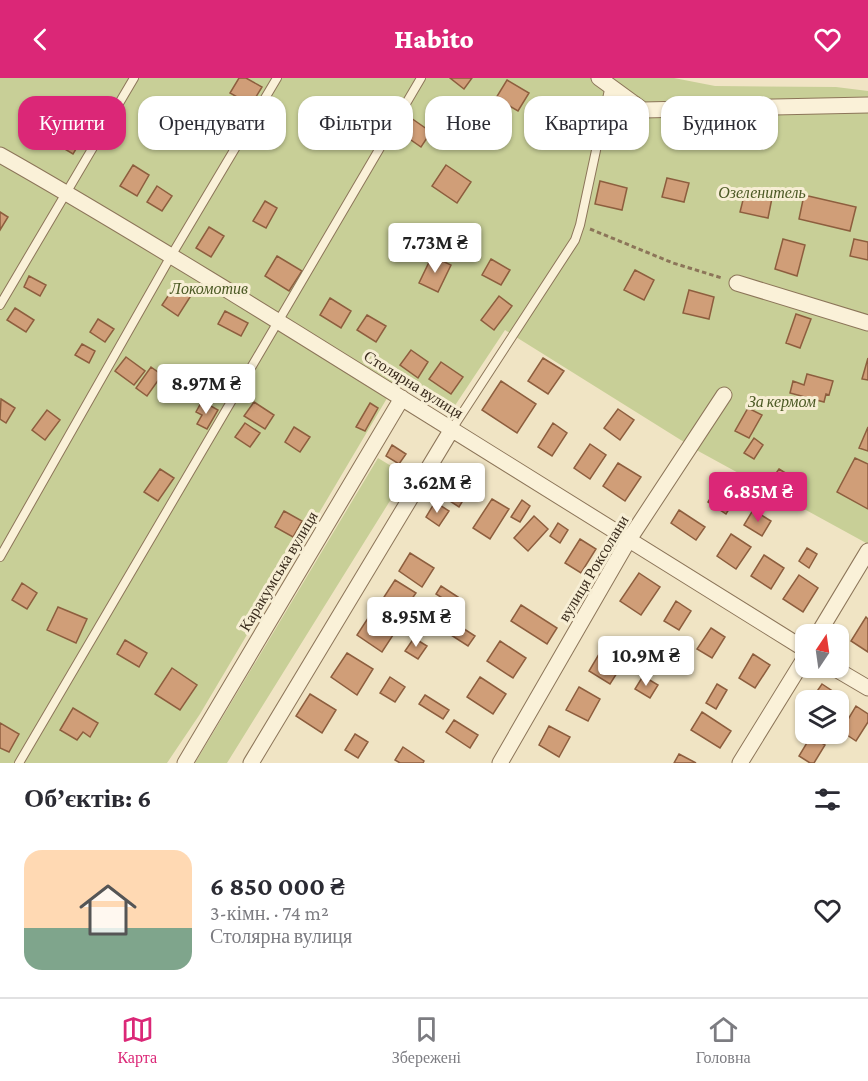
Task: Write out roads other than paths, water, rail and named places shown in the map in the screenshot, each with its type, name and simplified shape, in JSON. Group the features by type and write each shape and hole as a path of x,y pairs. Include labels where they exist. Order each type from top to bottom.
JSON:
{"street":[{"path":"604,82 644,110 868,105"},
{"name":"Столярна вулиця","path":"0,155 171,256 795,643"},
{"path":"737,283 868,323"},
{"name":"вулиця Роксолани","path":"500,763 628,541 724,395"},
{"name":"Каракумська вулиця","path":"185,763 402,398"},
{"path":"251,763 452,429"},
{"path":"824,624 868,551"},
{"path":"740,763 795,674"},
{"path":"849,677 868,688"}],"lane":[{"path":"0,305 134,78"},
{"path":"0,557 171,256 277,78"},
{"path":"19,763 421,78"},
{"path":"452,429 575,240 580,225 604,82"}],"park label":[{"name":"Озеленитель","path":"762,192"},
{"name":"Локомотив","path":"209,288"},
{"name":"За кермом","path":"782,401"}]}
